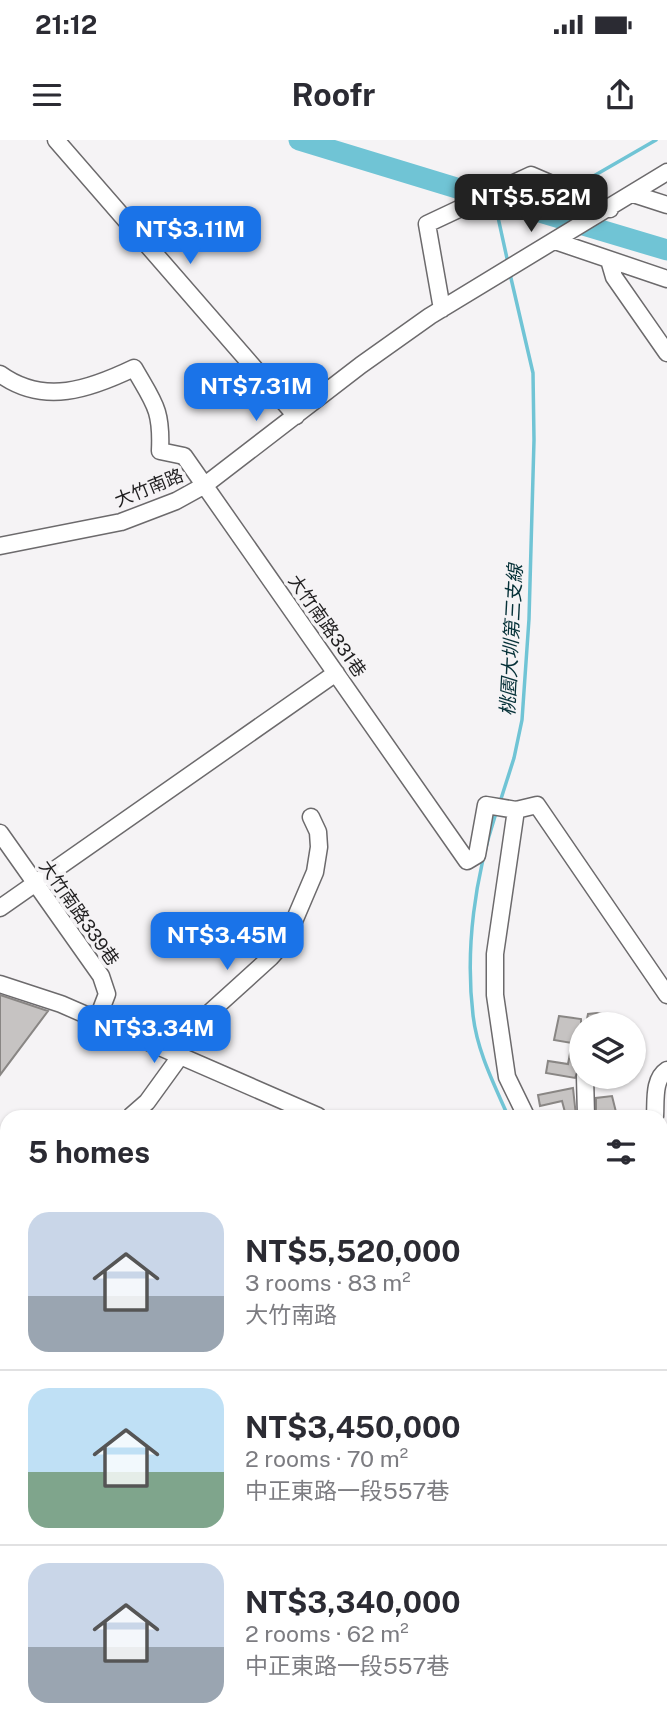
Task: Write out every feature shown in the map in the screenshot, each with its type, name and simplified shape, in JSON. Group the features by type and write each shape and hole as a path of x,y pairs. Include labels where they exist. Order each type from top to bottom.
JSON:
{"street":[{"path":"56,140 296,416"},
{"path":"558,239 667,173"},
{"path":"442,309 427,224 531,175 605,211"},
{"path":"633,194 667,205"},
{"path":"558,239 609,260 667,279"},
{"name":"大竹南路","path":"0,546 121,522 176,501 205,485 361,365 442,309 558,239"},
{"path":"609,260 614,277 667,353"},
{"name":"大竹南路331巷","path":"0,374 30,391 61,392 98,385 134,368 159,411 160,451 184,456 467,861 477,856 486,805 516,810"},
{"path":"0,908 336,673"},
{"path":"523,1110 507,1077 495,995 495,954 516,810 537,805 667,995"},
{"path":"138,1110 147,1102 176,1062 186,1034 271,957 286,940 315,872 319,847 318,832 311,817"},
{"name":"大竹南路339巷","path":"0,833 101,976 107,993 97,1020"},
{"path":"0,984 61,1004 304,1110"},
{"path":"655,1110 657,1084 667,1070"},
{"path":"585,1089 586,1110"}],"building":[{"path":"0,995 48,1011 0,1075"},
{"path":"559,1016 569,1017 569,1042 554,1040"},
{"path":"569,1059 569,1077 546,1073 548,1061 568,1064"},
{"path":"573,1089 575,1110 564,1110 562,1101 540,1106 538,1095"},
{"path":"612,1096 616,1110 596,1110 596,1098"}],"waterway":[{"path":"299,140 473,193"},
{"path":"578,185 656,140"},
{"path":"528,209 556,195"},
{"path":"493,198 667,250"},
{"name":"桃園大圳第三支線","path":"494,199 508,263"},
{"name":"桃園大圳第三支線","path":"500,802 514,758 522,720 529,619 534,440 533,373 510,274"},
{"name":"桃園大圳第三支線","path":"496,813 477,887 470,964 473,1015 478,1041 505,1110"}]}
